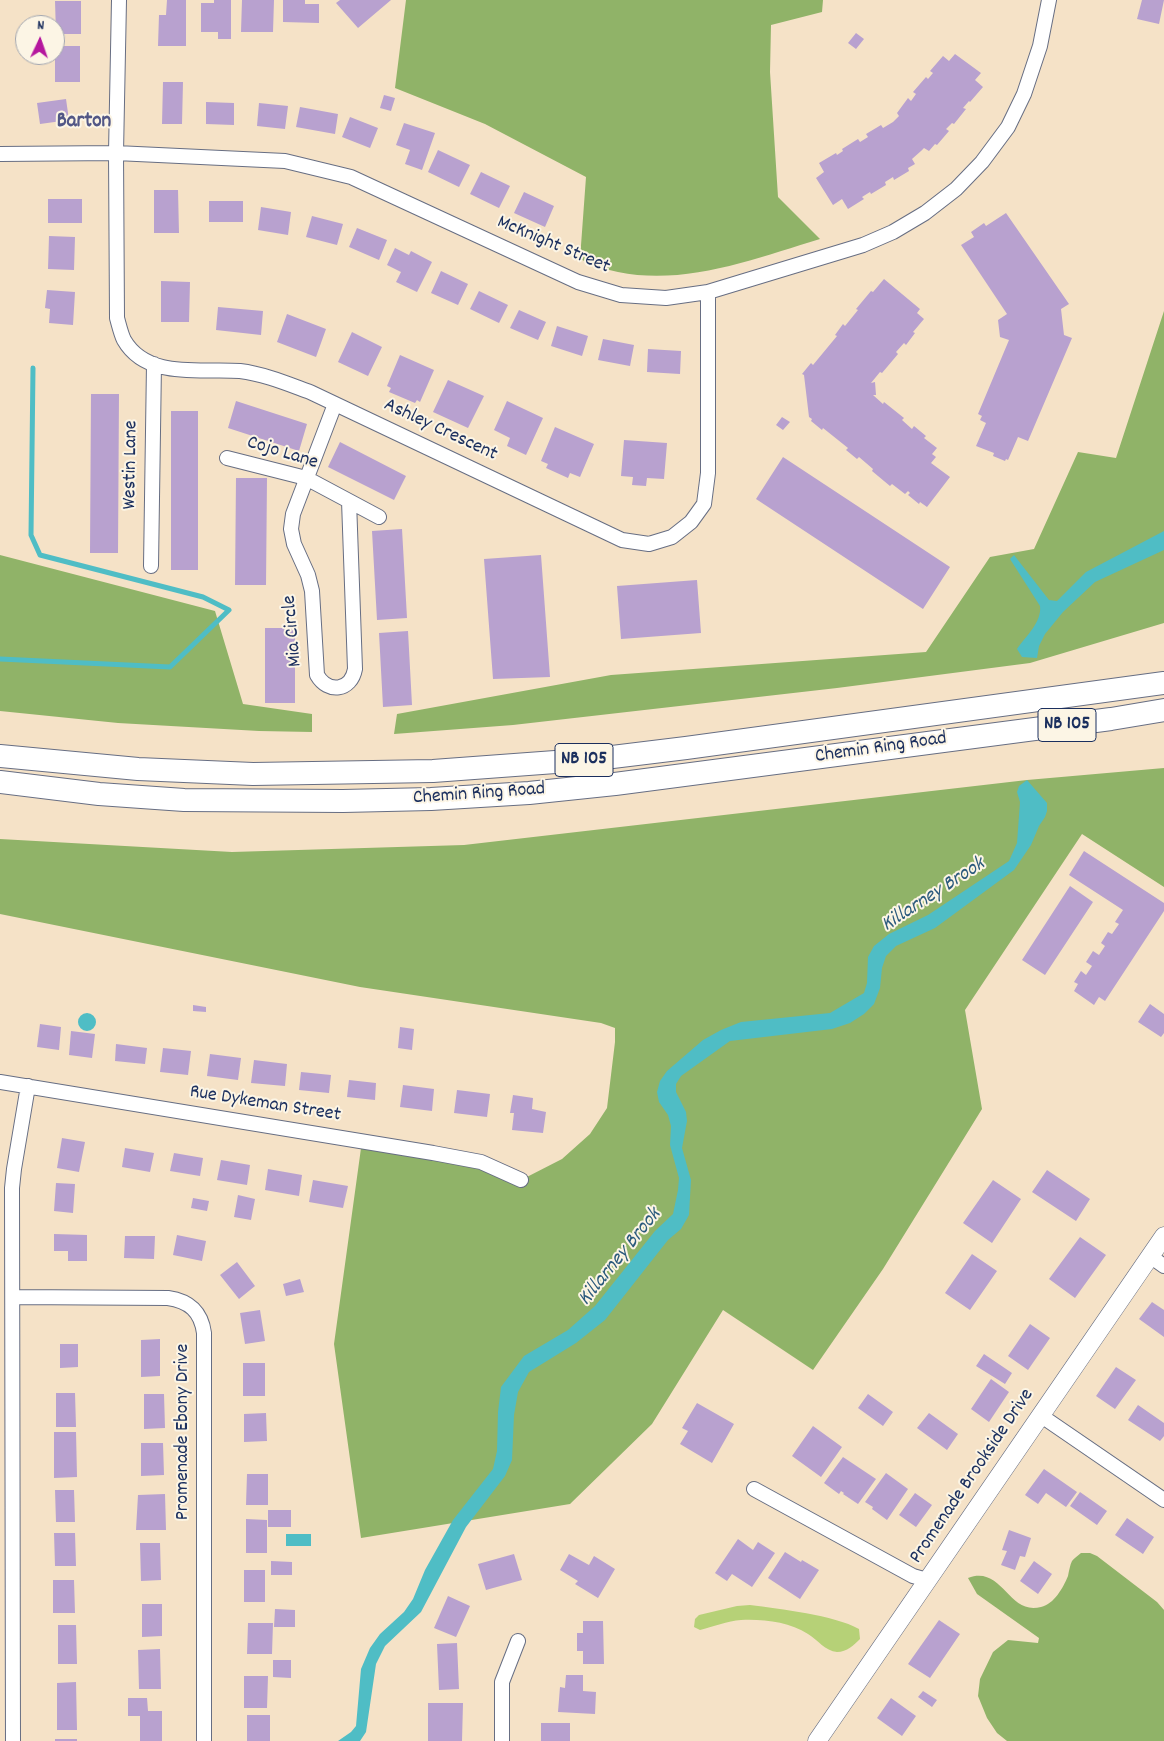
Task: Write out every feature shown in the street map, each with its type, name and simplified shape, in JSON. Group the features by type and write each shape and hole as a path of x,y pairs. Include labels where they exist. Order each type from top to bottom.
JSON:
{"highway":[{"name":"Chemin Ring Road","path":"0,756 138,769 254,774 433,772 596,759 696,747 1164,683"},
{"name":"Chemin Ring Road","path":"0,782 99,794 184,800 343,801 431,799 529,793 792,761 1110,719 1164,710"},
{"path":"0,747 68,756 138,769"},
{"path":"0,793 40,796 99,794"}],"street":[{"name":"Ashley Crescent","path":"119,0 116,153 117,318 124,340 140,359 166,369 242,371 275,379 310,392 622,540 648,544 672,537 691,522 704,504 708,473 708,292"},
{"name":"McKnight Street","path":"0,154 116,153 285,161 352,176 578,282 621,295 666,298 708,292 863,245 893,232 925,213 956,189 982,162 1008,127 1024,94 1040,46 1049,0"},
{"name":"Westin Lane","path":"150,566 154,364"},
{"name":"Mia Circle","path":"335,404 293,514 292,529 294,544 308,575 312,591 317,675 320,680 330,687 342,687 347,684 354,675 355,669 349,501"},
{"name":"Cojo Lane","path":"227,458 306,478 379,517"},
{"name":"Rue Dykeman Street","path":"0,1082 481,1162 521,1180"},
{"path":"13,1741 6,1682 13,1297 12,1188 28,1086"},
{"name":"Promenade Brookside Drive","path":"821,1739 1040,1416 1157,1261 1164,1236"},
{"name":"Promenade Ebony Drive","path":"13,1297 179,1299 190,1304 200,1316 204,1333 204,1741"},
{"path":"1040,1416 1164,1500"},
{"path":"754,1489 913,1576 927,1580"},
{"path":"502,1741 502,1682 518,1641"}],"green space":[{"path":"406,0 823,0 822,12 771,25 770,72 778,197 820,239 731,265 701,272 670,275 640,275 610,270 580,259 586,177 485,124 395,88"},
{"path":"1164,311 1164,623 1030,663 837,688 513,725 394,734 397,714 611,675 926,652 990,557 1034,549 1078,452 1116,458"},
{"path":"0,555 215,611 243,704 312,714 312,732 118,723 0,711"},
{"path":"1164,768 1164,887 1082,834 965,1010 982,1109 883,1269 813,1370 723,1310 652,1424 570,1504 361,1538 334,1344 362,1141 433,1153 521,1180 562,1159 590,1134 607,1108 615,1028 601,1023 360,987 0,914 0,839 232,852 464,845 1027,780"},
{"path":"1081,1553 1090,1553 1097,1556 1157,1602 1164,1610 1164,1741 1007,1741 997,1733 987,1718 978,1696 980,1679 993,1652 1008,1640 1038,1643 1039,1638 977,1594 968,1578 980,1576 990,1578 1021,1604 1030,1608 1041,1607 1050,1603 1058,1595 1068,1576 1072,1561"},
{"path":"750,1605 806,1613 836,1620 859,1629 860,1639 853,1646 837,1652 825,1647 801,1630 776,1622 741,1620 700,1630 694,1627 695,1619 699,1615 737,1606"}],"water":[{"path":"1164,531 1164,550 1095,582 1063,612 1045,634 1039,646 1037,658 1022,657 1017,649 1039,618 1040,606 1010,559 1014,555 1049,600 1057,601 1086,572"},
{"path":"1027,780 1047,803 1047,811 1031,845 1014,870 935,928 896,946 886,956 882,968 880,988 874,1004 864,1014 850,1023 832,1029 730,1041 681,1076 676,1084 676,1092 686,1112 687,1121 682,1148 691,1180 689,1215 681,1229 668,1240 605,1320 576,1343 529,1372 518,1392 514,1415 512,1460 505,1476 466,1527 421,1612 385,1646 376,1664 366,1732 360,1741 338,1741 356,1726 361,1669 370,1648 380,1634 404,1612 413,1599 425,1570 453,1520 493,1469 497,1451 501,1387 524,1356 568,1330 595,1306 655,1231 673,1214 679,1178 670,1145 671,1126 668,1115 659,1102 657,1092 660,1081 667,1071 703,1040 741,1022 830,1013 864,993 867,983 868,957 874,946 889,934 928,915 1009,861 1017,843 1020,802 1017,792 1019,786"},
{"path":"87,1013 93,1016 96,1022 93,1028 87,1031 81,1028 78,1022 81,1016"},
{"path":"286,1534 311,1534 311,1546 286,1546"}],"building":[{"path":"167,0 186,0 186,46 158,46 159,15 166,15"},
{"path":"214,0 231,0 231,39 218,39 218,32 201,32 201,3 214,3"},
{"path":"242,0 274,0 273,32 241,32"},
{"path":"283,0 305,0 305,4 319,4 319,23 283,22"},
{"path":"340,0 391,0 358,28 336,3"},
{"path":"1142,0 1164,0 1159,24 1137,19"},
{"path":"55,1 81,1 81,34 65,34 65,15 55,15"},
{"path":"856,33 864,39 856,49 848,43"},
{"path":"65,46 80,46 80,82 55,82 55,65 65,65"},
{"path":"955,54 981,73 975,80 983,87 963,108 966,109 954,124 952,123 946,129 949,131 937,145 935,144 929,151 924,148 912,159 915,164 908,168 909,171 894,180 893,177 885,182 886,185 862,197 864,199 848,209 842,199 833,205 816,178 824,172 819,163 836,153 837,155 843,151 842,149 858,139 860,142 868,137 866,134 881,125 883,128 893,122 899,116 897,113 908,98 911,101 916,94 913,92 926,77 928,79 933,73 930,71 943,56 949,61"},
{"path":"163,82 183,82 182,124 162,124"},
{"path":"384,95 395,98 391,111 380,108"},
{"path":"66,99 69,120 40,124 37,103"},
{"path":"206,102 234,103 234,125 206,124"},
{"path":"259,103 288,106 285,129 257,126"},
{"path":"300,107 338,114 335,134 296,127"},
{"path":"350,117 378,128 370,148 342,137"},
{"path":"404,123 435,133 422,170 405,164 410,150 396,145"},
{"path":"438,150 470,165 459,187 428,172"},
{"path":"481,172 510,186 499,208 470,194"},
{"path":"154,190 178,190 179,233 154,233"},
{"path":"524,192 554,206 545,227 514,213"},
{"path":"48,199 82,199 82,223 48,223"},
{"path":"209,201 243,201 243,222 209,222"},
{"path":"261,207 291,212 288,235 258,230"},
{"path":"1006,213 1069,304 1061,309 1064,335 1072,338 1028,441 1018,437 1008,460 1006,459 1005,461 993,456 994,453 976,446 986,423 980,420 982,416 978,414 1009,340 1000,337 998,320 1007,314 961,245 974,237 971,232 984,223 986,226"},
{"path":"312,216 343,224 337,245 306,237"},
{"path":"357,228 387,240 379,260 349,247"},
{"path":"49,236 75,237 74,270 48,269"},
{"path":"395,248 409,255 411,251 432,262 417,292 396,282 401,272 387,265"},
{"path":"441,271 468,284 458,305 431,293"},
{"path":"884,279 920,309 917,313 924,319 913,332 915,333 906,345 904,343 896,352 898,354 871,383 875,382 876,395 873,395 904,418 902,420 912,429 914,426 926,436 924,438 937,448 932,454 936,457 931,463 950,477 927,507 920,502 919,504 908,495 910,493 908,491 905,494 892,484 890,486 859,457 857,459 846,450 848,448 823,428 822,430 809,417 804,375 802,374 811,363 813,365 837,336 835,335 843,324 845,326 858,310 856,309"},
{"path":"161,281 190,282 189,322 161,322"},
{"path":"47,290 75,292 73,325 49,323 50,309 45,308"},
{"path":"479,291 508,305 499,323 470,309"},
{"path":"218,307 263,311 261,335 216,330"},
{"path":"519,310 546,322 538,340 510,328"},
{"path":"287,314 326,329 316,357 277,342"},
{"path":"557,326 588,336 582,356 551,346"},
{"path":"352,332 382,347 368,376 338,362"},
{"path":"603,339 634,345 630,366 598,360"},
{"path":"648,349 681,351 680,374 647,372"},
{"path":"400,355 434,370 420,402 417,400 415,403 389,392 391,388 387,386"},
{"path":"448,380 484,396 468,428 433,412"},
{"path":"91,394 119,394 118,553 90,553"},
{"path":"236,401 307,424 299,451 228,428"},
{"path":"507,401 543,418 526,455 507,446 510,438 494,430"},
{"path":"171,411 198,411 198,570 171,570"},
{"path":"782,417 790,422 783,430 776,425"},
{"path":"555,427 594,444 580,477 570,473 568,478 546,468 548,464 541,461"},
{"path":"624,440 667,443 664,479 647,478 646,486 632,485 633,477 621,476"},
{"path":"340,442 406,476 394,500 328,467"},
{"path":"783,457 950,567 923,609 756,499"},
{"path":"236,478 267,478 266,585 235,585"},
{"path":"402,529 407,618 377,620 372,531"},
{"path":"541,555 550,677 493,679 484,559"},
{"path":"697,580 701,633 621,639 617,586"},
{"path":"265,628 295,628 295,703 265,703"},
{"path":"408,631 412,705 383,707 379,633"},
{"path":"1084,851 1164,903 1164,911 1105,1001 1099,997 1094,1005 1074,991 1078,984 1074,982 1081,971 1086,975 1092,966 1086,962 1093,951 1099,955 1105,946 1101,943 1108,932 1112,934 1119,924 1115,922 1123,910 1069,875"},
{"path":"1070,886 1093,902 1045,975 1022,960"},
{"path":"1150,1004 1164,1014 1164,1033 1161,1037 1138,1022"},
{"path":"193,1005 206,1007 206,1012 193,1011"},
{"path":"40,1024 61,1027 59,1050 37,1047"},
{"path":"400,1027 414,1029 412,1050 398,1048"},
{"path":"71,1031 95,1034 92,1058 69,1055"},
{"path":"116,1044 147,1048 145,1064 115,1061"},
{"path":"163,1048 191,1051 188,1075 160,1072"},
{"path":"210,1054 241,1058 238,1080 207,1076"},
{"path":"254,1060 287,1064 285,1086 251,1083"},
{"path":"301,1072 331,1075 329,1093 299,1090"},
{"path":"349,1080 376,1083 375,1100 347,1097"},
{"path":"403,1085 434,1089 432,1111 400,1107"},
{"path":"457,1090 490,1094 487,1117 454,1113"},
{"path":"513,1095 533,1098 532,1109 546,1112 543,1133 512,1130 514,1113 510,1113"},
{"path":"62,1138 85,1142 79,1172 57,1168"},
{"path":"125,1148 154,1153 150,1172 122,1167"},
{"path":"174,1153 203,1158 200,1176 170,1171"},
{"path":"221,1160 250,1165 247,1185 217,1180"},
{"path":"268,1169 302,1175 299,1196 265,1190"},
{"path":"1047,1170 1090,1199 1076,1221 1032,1192"},
{"path":"313,1180 348,1186 343,1208 309,1202"},
{"path":"993,1180 1021,1199 992,1243 963,1223"},
{"path":"56,1183 75,1184 73,1213 54,1211"},
{"path":"238,1195 255,1199 251,1220 234,1217"},
{"path":"193,1198 209,1201 207,1211 191,1208"},
{"path":"54,1234 87,1235 87,1261 68,1261 68,1251 54,1251"},
{"path":"177,1235 206,1241 202,1261 173,1255"},
{"path":"125,1236 155,1236 154,1259 124,1258"},
{"path":"1080,1237 1106,1255 1075,1298 1049,1279"},
{"path":"972,1254 997,1271 970,1310 945,1293"},
{"path":"237,1262 255,1286 239,1299 220,1275"},
{"path":"300,1279 304,1292 286,1296 283,1284"},
{"path":"1152,1302 1164,1310 1164,1337 1139,1319"},
{"path":"260,1310 265,1341 245,1344 240,1313"},
{"path":"1030,1324 1050,1338 1028,1370 1008,1356"},
{"path":"160,1339 160,1376 141,1377 141,1340"},
{"path":"60,1344 78,1344 78,1367 60,1368"},
{"path":"984,1354 1012,1373 1005,1384 976,1366"},
{"path":"243,1363 265,1363 265,1396 243,1396"},
{"path":"1116,1367 1136,1380 1115,1409 1096,1396"},
{"path":"991,1379 1009,1392 989,1422 971,1409"},
{"path":"56,1393 75,1393 76,1427 56,1427"},
{"path":"144,1394 164,1394 165,1428 144,1429"},
{"path":"868,1394 893,1412 883,1426 858,1408"},
{"path":"697,1403 734,1424 712,1463 680,1444 688,1431 682,1428"},
{"path":"1138,1405 1164,1423 1164,1436 1160,1441 1128,1420"},
{"path":"266,1413 267,1441 244,1442 244,1414"},
{"path":"929,1413 958,1434 947,1450 917,1428"},
{"path":"813,1426 842,1447 821,1477 792,1456"},
{"path":"54,1432 76,1432 77,1477 54,1478"},
{"path":"141,1443 163,1443 164,1475 141,1476"},
{"path":"843,1457 876,1479 858,1504 841,1491 839,1494 824,1483"},
{"path":"1044,1469 1077,1492 1066,1507 1046,1493 1038,1504 1025,1495"},
{"path":"886,1473 908,1489 887,1520 865,1502"},
{"path":"247,1474 268,1474 268,1505 246,1505"},
{"path":"55,1490 74,1490 75,1522 56,1522"},
{"path":"1080,1492 1107,1511 1097,1525 1070,1506"},
{"path":"915,1493 932,1505 916,1527 899,1515"},
{"path":"165,1494 166,1530 136,1530 138,1495"},
{"path":"268,1510 291,1510 291,1527 268,1527"},
{"path":"1127,1518 1154,1537 1143,1554 1115,1535"},
{"path":"246,1519 267,1520 267,1553 246,1553"},
{"path":"1009,1530 1031,1538 1025,1557 1020,1556 1015,1570 1001,1565 1007,1551 1002,1550"},
{"path":"54,1533 75,1533 76,1566 55,1566"},
{"path":"738,1539 753,1550 758,1542 775,1553 752,1587 732,1574 727,1581 715,1573"},
{"path":"140,1543 160,1543 161,1580 141,1581"},
{"path":"785,1552 819,1570 800,1599 768,1578"},
{"path":"514,1554 522,1580 486,1590 478,1564"},
{"path":"569,1554 589,1565 594,1556 615,1569 598,1598 575,1584 578,1581 560,1570"},
{"path":"271,1561 292,1562 292,1575 271,1575"},
{"path":"1034,1561 1052,1574 1038,1594 1020,1581"},
{"path":"244,1570 265,1570 265,1602 244,1602"},
{"path":"53,1580 74,1580 75,1613 53,1613"},
{"path":"448,1596 470,1606 456,1637 434,1628"},
{"path":"142,1604 162,1604 162,1636 142,1637"},
{"path":"275,1609 295,1610 295,1627 274,1627"},
{"path":"939,1620 960,1634 930,1678 908,1664"},
{"path":"583,1621 603,1621 604,1664 583,1664 583,1651 577,1651 577,1633 583,1633"},
{"path":"248,1623 273,1623 272,1654 247,1654"},
{"path":"58,1625 76,1625 77,1664 58,1664"},
{"path":"457,1643 459,1689 439,1690 437,1644"},
{"path":"160,1649 161,1689 139,1689 138,1650"},
{"path":"273,1660 291,1660 291,1678 273,1677"},
{"path":"566,1675 583,1675 583,1691 596,1692 595,1714 558,1712 560,1687 565,1688"},
{"path":"244,1676 268,1676 267,1708 244,1708"},
{"path":"76,1682 77,1730 57,1730 57,1683"},
{"path":"923,1691 937,1700 932,1707 918,1697"},
{"path":"128,1698 147,1698 148,1711 162,1711 162,1741 140,1741 140,1716 128,1716"},
{"path":"891,1698 916,1716 902,1736 877,1718"},
{"path":"428,1703 463,1703 462,1741 428,1741"},
{"path":"247,1715 270,1715 270,1741 247,1741"},
{"path":"541,1723 570,1723 570,1741 541,1741"},
{"path":"55,1739 77,1739 77,1741 55,1741"}],"waterway":[{"path":"0,659 170,667 229,610 203,597 40,555 31,535 33,368"}],"district":[{"name":"Barton","path":"84,123"}],"water label":[{"name":"Killarney Brook","path":"934,896"},
{"name":"Killarney Brook","path":"621,1258"}]}
